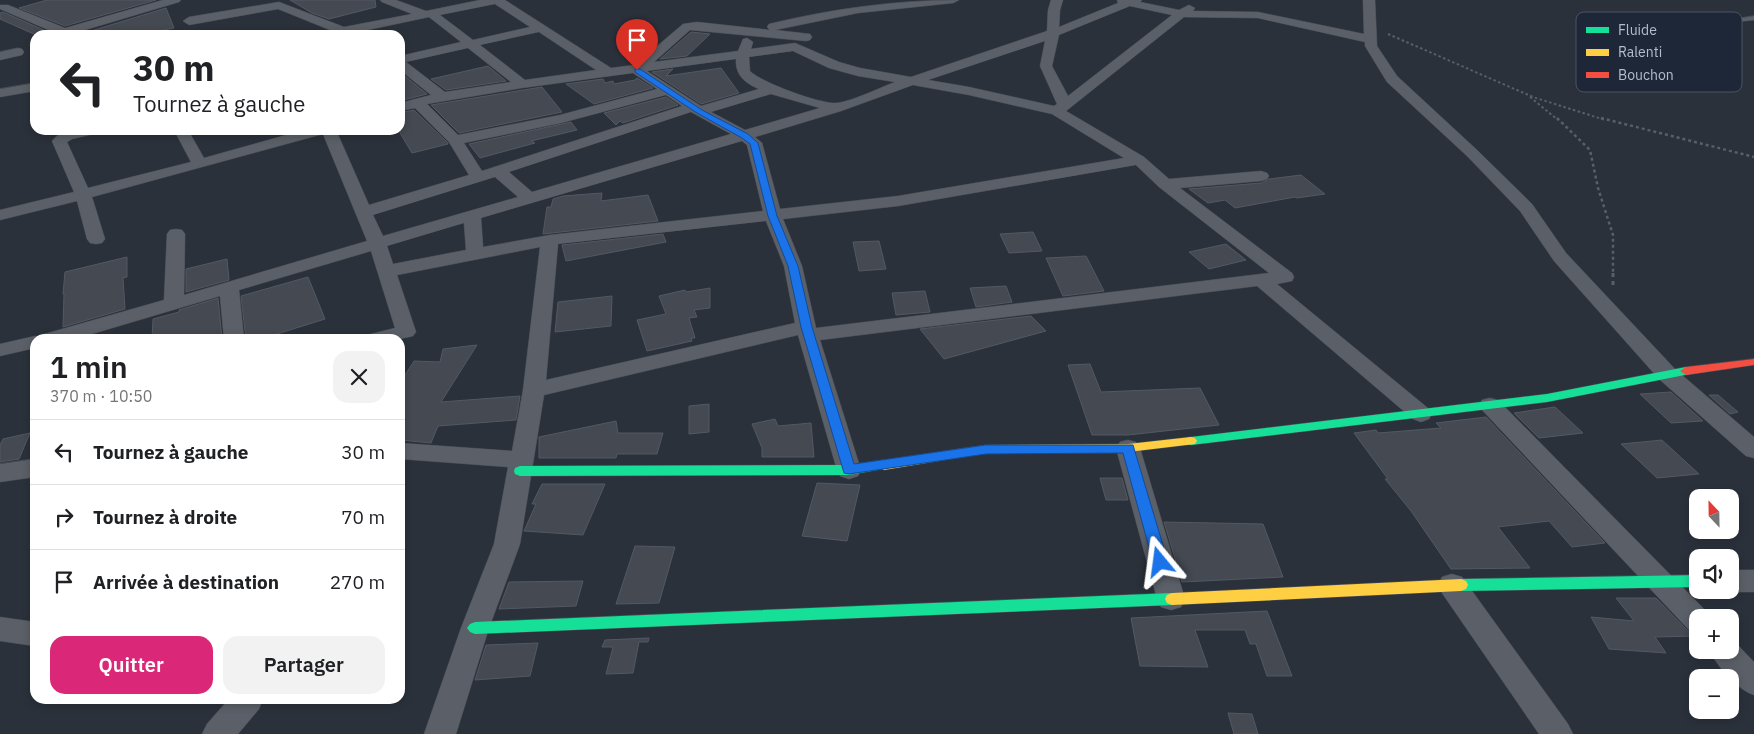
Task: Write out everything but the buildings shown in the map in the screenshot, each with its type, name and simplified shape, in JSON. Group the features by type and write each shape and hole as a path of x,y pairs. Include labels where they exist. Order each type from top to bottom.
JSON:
{"street":[{"path":"243,0 264,7"},
{"path":"386,0 428,14 471,44 522,84"},
{"path":"358,30 497,0 610,73"},
{"path":"405,106 442,97 522,84 637,70 796,47 813,33 879,0"},
{"path":"750,31 858,10 953,0"},
{"path":"1057,0 1046,66 1061,108"},
{"path":"1061,108 1198,0"},
{"path":"1369,0 1371,46 1392,79 1472,153 1526,208 1560,257 1667,374 1754,450"},
{"path":"77,30 169,1 199,30"},
{"path":"81,334 174,303 836,108 912,81 1008,51 1128,1 1182,14 1258,15 1370,31"},
{"path":"2,7 20,2"},
{"path":"188,21 264,7 278,2 351,30"},
{"path":"2,7 60,30"},
{"path":"637,70 687,26 813,33"},
{"path":"405,61 541,28"},
{"path":"750,31 743,55 743,68 747,77 760,86 836,108"},
{"path":"534,390 807,331 1285,277 1165,184 1139,160 1061,108 848,70 796,47"},
{"path":"0,56 18,52"},
{"path":"405,66 442,97"},
{"path":"637,70 696,109 754,143 772,216 793,266 807,331 849,470"},
{"path":"0,93 30,88"},
{"path":"364,212 696,109 772,89"},
{"path":"455,140 561,119 669,90"},
{"path":"417,102 455,140 478,178"},
{"path":"71,135 59,141 83,194 96,239"},
{"path":"184,135 200,164"},
{"path":"1,212 83,194 302,135"},
{"path":"330,135 377,243 406,332 397,334"},
{"path":"386,271 550,240 772,216 898,200 1139,160"},
{"path":"498,171 529,198"},
{"path":"1165,184 1261,176"},
{"path":"472,215 475,254"},
{"path":"174,303 176,234"},
{"path":"440,734 475,628 507,544 534,390 550,240"},
{"path":"1260,279 1421,414"},
{"path":"229,287 234,334"},
{"path":"0,351 30,343"},
{"path":"405,452 521,466 849,470 986,449 1128,448 1421,414 1547,398 1667,374 1754,362"},
{"path":"1490,405 1689,611"},
{"path":"1128,448 1171,599"},
{"path":"0,473 30,469"},
{"path":"475,628 1171,599 1452,585 1689,581"},
{"path":"1739,581 1754,581"},
{"path":"1452,585 1558,734"},
{"path":"0,628 30,633"},
{"path":"1732,659 1754,682"},
{"path":"218,734 244,704"}],"path":[{"path":"1370,31 1389,35 1527,95 1612,122 1754,156"},
{"path":"1527,95 1585,143 1593,157 1598,188 1613,235 1612,276 1618,322"}],"traffic: fast":[{"path":"1191,441 1547,398 1686,371"},
{"path":"520,471 849,470 884,465"},
{"path":"1461,585 1689,581"},
{"path":"475,628 1172,599"}],"traffic: slow":[{"path":"884,465 986,449 1128,448 1191,441"},
{"path":"1172,599 1461,585"}],"traffic: jam":[{"path":"1686,371 1754,362"}],"route":[{"path":"637,70 692,107 745,136 754,143 772,216 793,266 806,327 849,470 986,449 1128,448 1160,562"}]}
